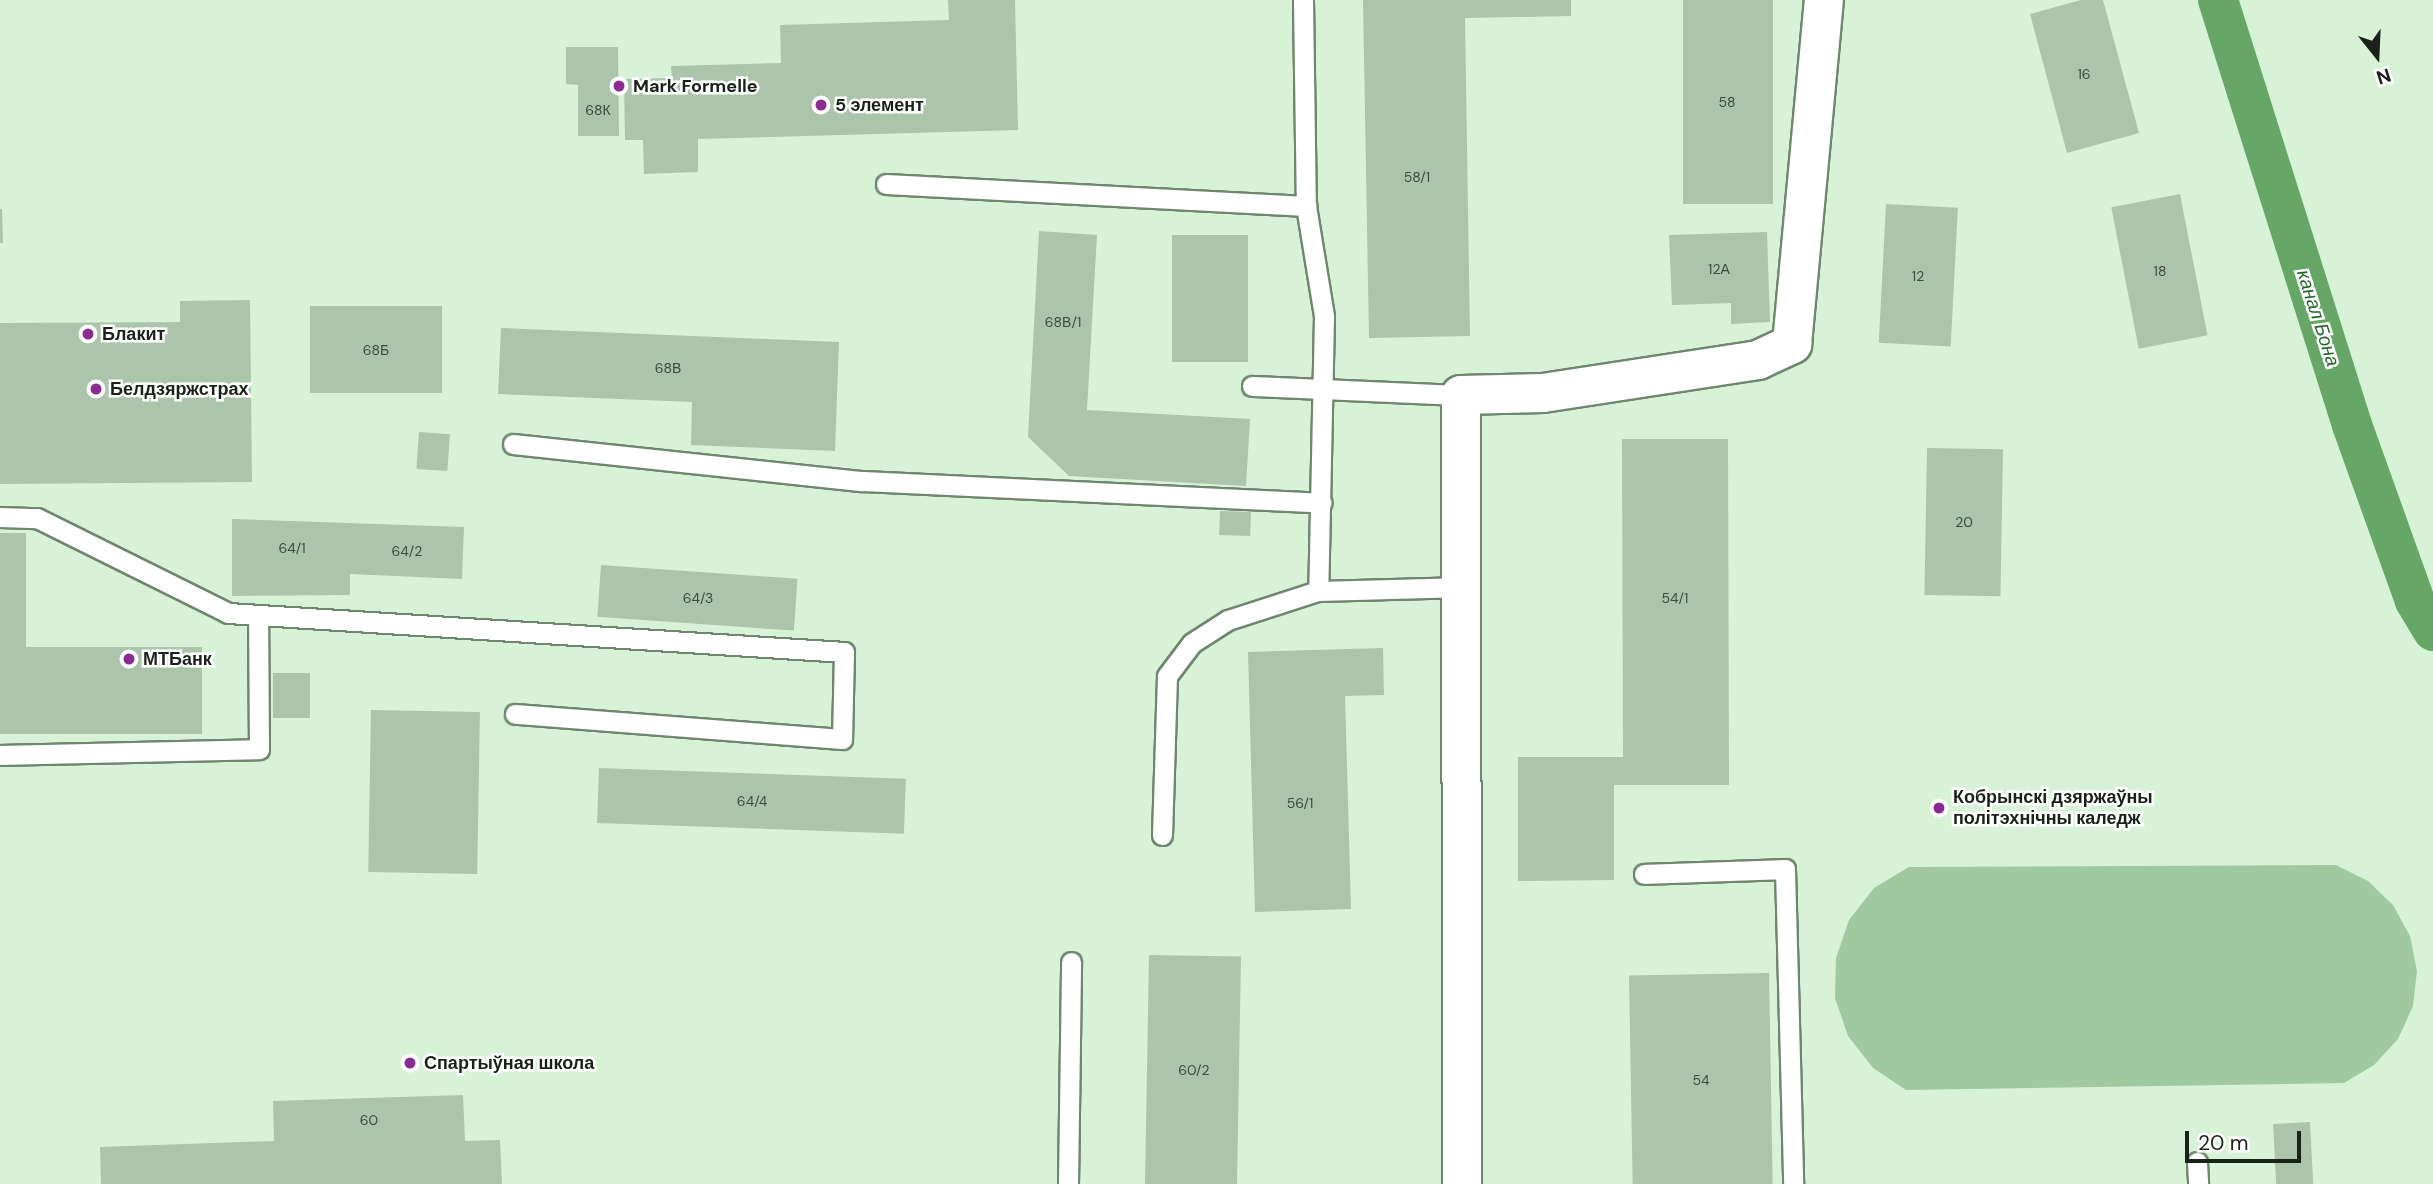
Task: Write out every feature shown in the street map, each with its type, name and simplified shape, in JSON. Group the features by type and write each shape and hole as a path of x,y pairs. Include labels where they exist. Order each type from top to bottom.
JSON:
{"street":[{"path":"1462,1184 1465,587 1461,395 1543,393 1677,373 1758,360 1792,344 1824,0"}],"lane":[{"path":"1303,0 1306,206 1324,316 1318,591"},
{"path":"886,184 1306,206"},
{"path":"1251,386 1461,395"},
{"path":"513,444 862,481 1321,503"},
{"path":"0,517 37,518 228,613 844,652 842,739 515,714"},
{"path":"1162,835 1167,676 1192,643 1228,620 1318,591 1465,587"},
{"path":"0,755 259,749 258,615"},
{"path":"1644,874 1785,869 1793,1184"},
{"path":"1068,1184 1072,961"},
{"path":"2197,1162 2198,1184"}],"green space":[{"path":"2336,865 2368,881 2393,905 2410,936 2417,971 2413,1006 2398,1039 2374,1065 2344,1083 1906,1090 1873,1068 1848,1036 1835,998 1836,958 1849,920 1874,888 1909,867"}],"building":[{"name":"5 элемент","path":"948,0 1015,0 1018,130 698,139 698,172 644,174 643,140 625,140 624,79 672,78 671,66 781,63 780,25 949,20"},
{"path":"1363,0 1571,0 1571,16 1465,18 1470,336 1369,338"},
{"path":"1683,0 1773,0 1773,204 1683,204"},
{"path":"2081,0 2103,0 2139,133 2067,153 2030,14"},
{"path":"566,47 618,47 619,136 578,136 578,85 566,84"},
{"path":"2180,194 2207,335 2139,349 2111,207"},
{"path":"1886,204 1958,208 1951,347 1879,343"},
{"path":"2,209 3,243 0,243"},
{"path":"1039,231 1097,235 1087,410 1250,419 1246,486 1069,476 1028,437"},
{"path":"1767,232 1770,322 1731,324 1731,303 1672,305 1669,235"},
{"path":"1172,235 1248,235 1248,362 1172,362"},
{"path":"250,300 252,482 0,484 0,323 180,322 180,301"},
{"path":"310,306 442,306 442,393 310,393"},
{"path":"501,328 839,342 835,451 691,445 692,402 498,394"},
{"path":"419,432 450,434 447,471 416,469"},
{"path":"1622,439 1728,439 1729,785 1614,785 1614,880 1518,881 1518,757 1623,757"},
{"path":"1927,448 2003,449 2000,596 1924,595"},
{"path":"1220,511 1251,512 1250,536 1219,535"},
{"path":"232,519 464,527 462,579 350,574 350,595 232,596"},
{"path":"0,533 26,533 26,647 202,647 202,734 0,734"},
{"path":"601,565 798,579 794,631 597,617"},
{"path":"1383,648 1384,695 1345,696 1351,909 1255,912 1248,652"},
{"path":"273,673 310,673 310,718 273,718"},
{"path":"371,710 480,712 477,874 368,872"},
{"path":"599,768 906,779 904,834 597,823"},
{"path":"1149,955 1241,957 1237,1184 1145,1184"},
{"path":"1769,973 1773,1184 1633,1184 1629,975"},
{"path":"463,1095 465,1141 500,1140 502,1184 101,1184 100,1147 274,1141 273,1101"},
{"path":"2310,1122 2313,1184 2276,1184 2273,1124"}],"waterway":[{"name":"канал Бона","path":"2218,0 2352,425 2415,601 2433,631"}],"place":[{"name":"Mark Formelle","path":"619,86"},
{"name":"5 элемент","path":"821,105"},
{"name":"Блакит","path":"88,334"},
{"name":"Белдзяржстрах","path":"96,389"},
{"name":"МТБанк","path":"129,659"},
{"name":"Кобрынскі дзяржаўны політэхнічны каледж","path":"1939,808"},
{"name":"Спартыўная школа","path":"410,1063"}]}
